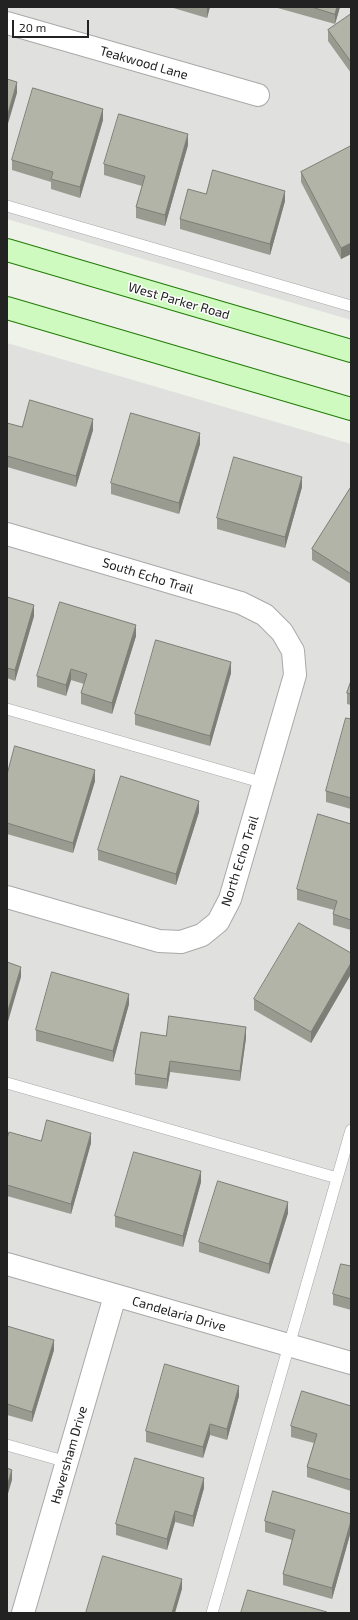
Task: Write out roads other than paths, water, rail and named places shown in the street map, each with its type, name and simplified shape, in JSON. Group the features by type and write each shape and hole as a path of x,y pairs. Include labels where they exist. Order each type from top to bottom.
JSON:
{"main road":[{"name":"West Parker Road","path":"7,250 351,351"},
{"path":"7,308 351,409"}],"street":[{"name":"Teakwood Lane","path":"7,23 258,95"},
{"name":"South Echo Trail","path":"7,534 241,603 265,615 282,632"},
{"name":"North Echo Trail","path":"7,897 159,941 181,942 202,935 218,922 230,900 295,675 293,651 282,632"},
{"name":"Candelaria Drive","path":"7,1264 351,1364"},
{"name":"Haversham Drive","path":"23,1613 115,1296"}],"lane":[{"path":"7,206 351,306"},
{"path":"7,709 264,783"},
{"path":"7,1083 337,1178"},
{"path":"212,1613 351,1130"},
{"path":"7,1445 67,1462"}]}
